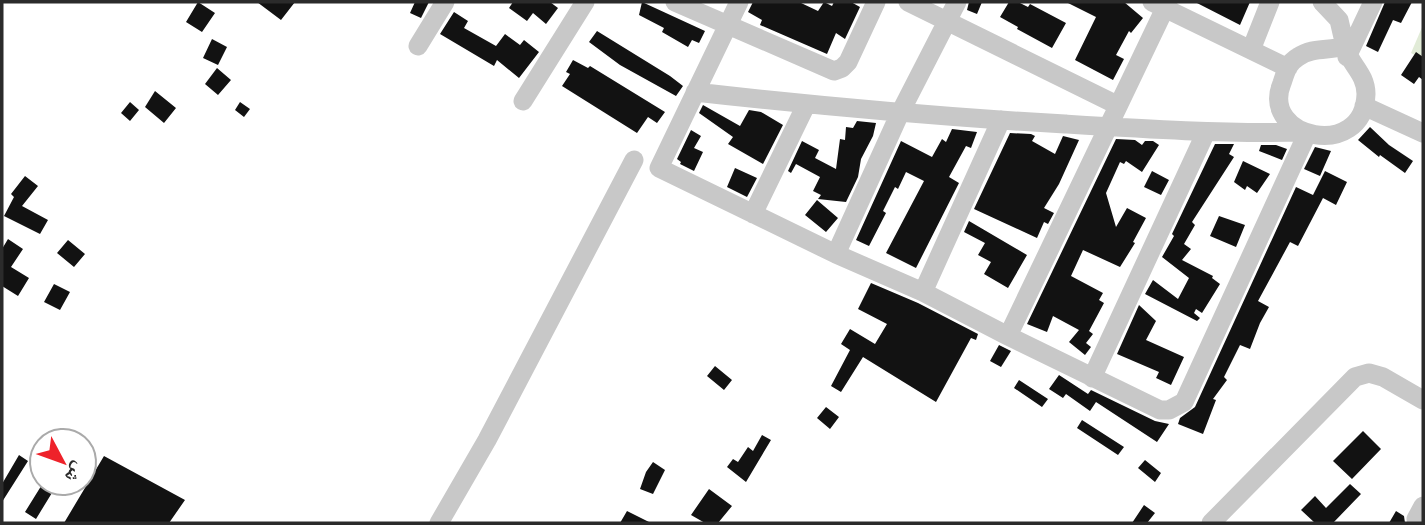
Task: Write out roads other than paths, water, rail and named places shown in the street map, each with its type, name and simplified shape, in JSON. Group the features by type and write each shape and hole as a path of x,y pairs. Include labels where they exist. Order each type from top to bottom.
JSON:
{"street":[{"path":"418,46 445,2"},
{"path":"523,102 585,2"},
{"path":"675,2 834,71 848,62 876,2"},
{"path":"738,2 659,168 836,254 923,292 1008,337 1160,410 1169,410 1184,402 1305,133"},
{"path":"908,2 1117,105"},
{"path":"836,254 900,113 957,2"},
{"path":"1251,50 1270,2"},
{"path":"695,92 806,105 1001,120 1330,136 1341,132 1358,117 1364,106 1365,85 1362,74 1346,51 1339,20 1322,2"},
{"path":"1346,51 1373,2"},
{"path":"1008,337 1107,127 1161,4 1288,68"},
{"path":"1305,133 1293,126 1280,104 1279,91 1288,68 1296,58 1307,52 1319,49 1346,51"},
{"path":"753,214 806,105"},
{"path":"1364,106 1423,133"},
{"path":"923,292 1001,120"},
{"path":"1092,378 1206,132"},
{"path":"439,523 487,440 634,160"},
{"path":"1211,523 1355,377 1369,373 1376,375 1423,400"},
{"path":"1423,506 1416,519 1423,523"}]}
